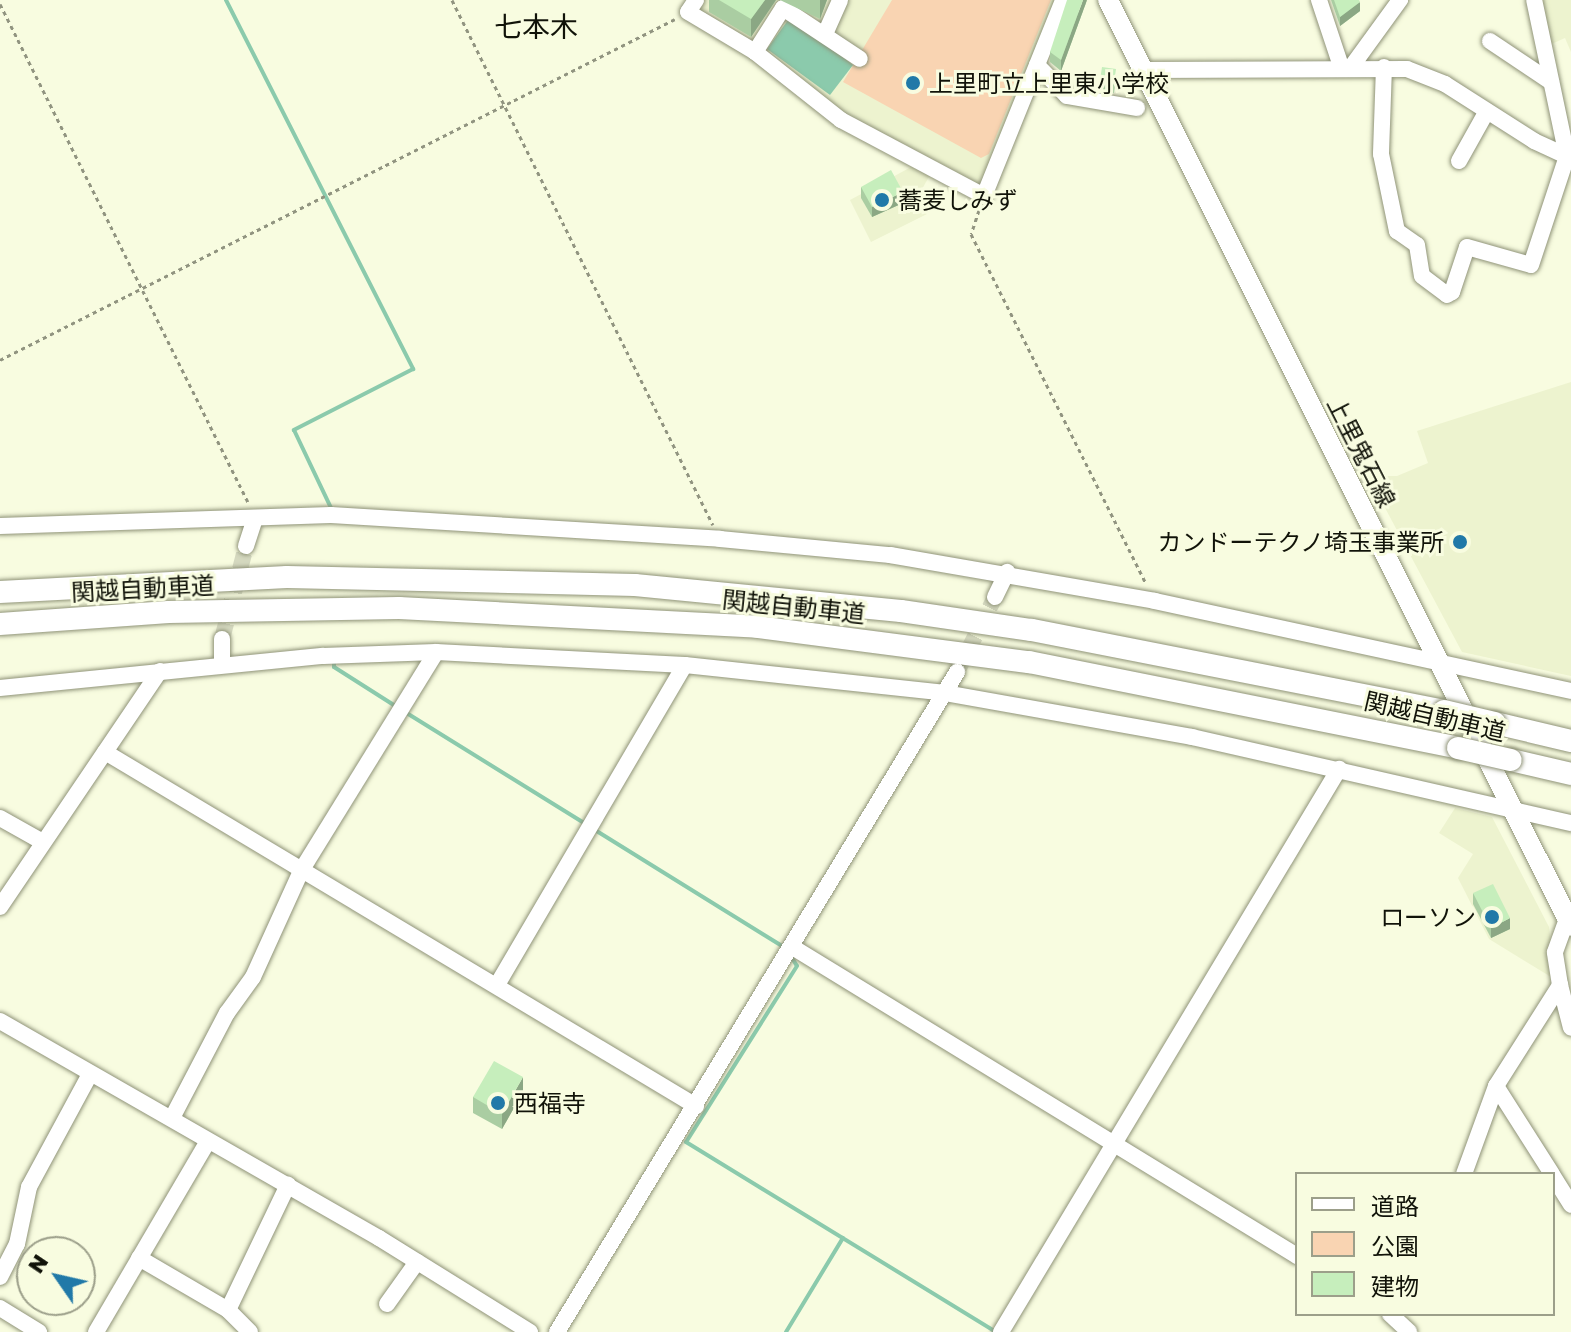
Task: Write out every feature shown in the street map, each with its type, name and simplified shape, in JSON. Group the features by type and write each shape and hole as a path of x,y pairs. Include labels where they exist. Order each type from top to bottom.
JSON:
{"highway":[{"name":"関越自動車道","path":"0,592 287,577 650,586 901,611 1032,630 1444,711 1571,741"},
{"name":"関越自動車道","path":"0,624 183,612 399,608 742,626 1029,662 1458,748 1571,774"}],"main road":[{"name":"上里鬼石線","path":"1108,0 1569,922"}],"street":[{"path":"825,34 840,0"},
{"path":"692,6 841,120 984,196 1063,0"},
{"path":"1319,0 1346,66"},
{"path":"1346,66 1400,0"},
{"path":"1384,67 1379,133 1397,231 1417,245 1422,276 1447,295 1467,247 1531,265 1569,157 1532,1"},
{"path":"755,52 785,4 860,59"},
{"path":"1490,41 1551,82"},
{"path":"1037,65 1067,96 1137,108"},
{"path":"1143,70 1346,66 1384,67 1429,76 1569,157"},
{"path":"1459,161 1487,111"},
{"path":"0,526 331,515 720,539 1007,572 1439,660 1571,691"},
{"path":"246,546 255,518"},
{"path":"995,597 1007,572"},
{"path":"222,639 222,665"},
{"path":"172,1118 227,1013 253,977 301,871 436,652"},
{"path":"0,688 222,665 436,652 685,665 945,693 1339,769 1571,823"},
{"path":"497,985 685,665"},
{"path":"0,907 160,671"},
{"path":"557,1332 794,948 957,672"},
{"path":"105,752 696,1106"},
{"path":"1001,1332 1339,769"},
{"path":"0,818 43,842"},
{"path":"1569,922 1555,952 1571,1028"},
{"path":"794,948 1295,1255"},
{"path":"1465,1172 1496,1086 1560,985"},
{"path":"0,1021 288,1185 530,1332"},
{"path":"0,1277 17,1244 29,1187 90,1074"},
{"path":"1496,1086 1550,1172"},
{"path":"96,1332 208,1141"},
{"path":"1555,1180 1571,1205"},
{"path":"228,1310 288,1185"},
{"path":"139,1258 228,1310 250,1332"},
{"path":"387,1304 417,1262"},
{"path":"0,1308 39,1332"},
{"path":"1392,1316 1409,1332"}],"path":[{"path":"452,0 720,539"},
{"path":"0,4 144,287 255,518"},
{"path":"0,360 506,105 692,6"},
{"path":"984,196 971,234 1155,601"}],"shaded area":[{"name":"上里町立上里東小学校","path":"702,0 1057,0 979,187 858,124 698,13"},
{"path":"1538,0 1571,0 1571,52 1565,38 1547,46"},
{"path":"791,16 853,65 830,95 767,49"},
{"path":"913,166 930,175 913,205 927,214 871,242 850,200"},
{"path":"1571,382 1571,676 1462,652 1368,476 1397,476 1428,463 1417,431"},
{"path":"1455,808 1492,817 1549,927 1556,980 1489,939 1458,878 1473,854 1439,833"}],"green space":[{"path":"892,0 1051,0 989,154 981,158 843,82"}],"building":[{"path":"719,0 765,0 751,19"},
{"path":"1067,0 1083,0 1061,60 1050,52"},
{"path":"1334,0 1359,0 1360,2 1340,17"},
{"path":"1102,67 1116,69 1114,83 1100,80"},
{"path":"891,170 903,192 872,207 861,187"},
{"path":"1493,884 1510,918 1491,928 1473,893"},
{"path":"494,1061 523,1077 502,1114 473,1097"}],"waterway":[{"path":"226,0 413,369 294,430 332,510"},
{"path":"334,658 334,667 397,707"},
{"path":"405,712 587,825"},
{"path":"595,830 784,947"},
{"path":"792,958 797,966 686,1142 996,1332"},
{"path":"786,1332 843,1238"}],"tunnel":[{"path":"222,639 246,546"},
{"path":"957,672 995,597"}],"place":[{"name":"上里町立上里東小学校","path":"913,83"},
{"name":"蕎麦しみず","path":"882,200"},
{"name":"カンドーテクノ埼玉事業所","path":"1460,542"},
{"name":"ローソン","path":"1492,917"},
{"name":"西福寺","path":"498,1103"}],"district":[{"name":"七本木","path":"536,27"}]}
